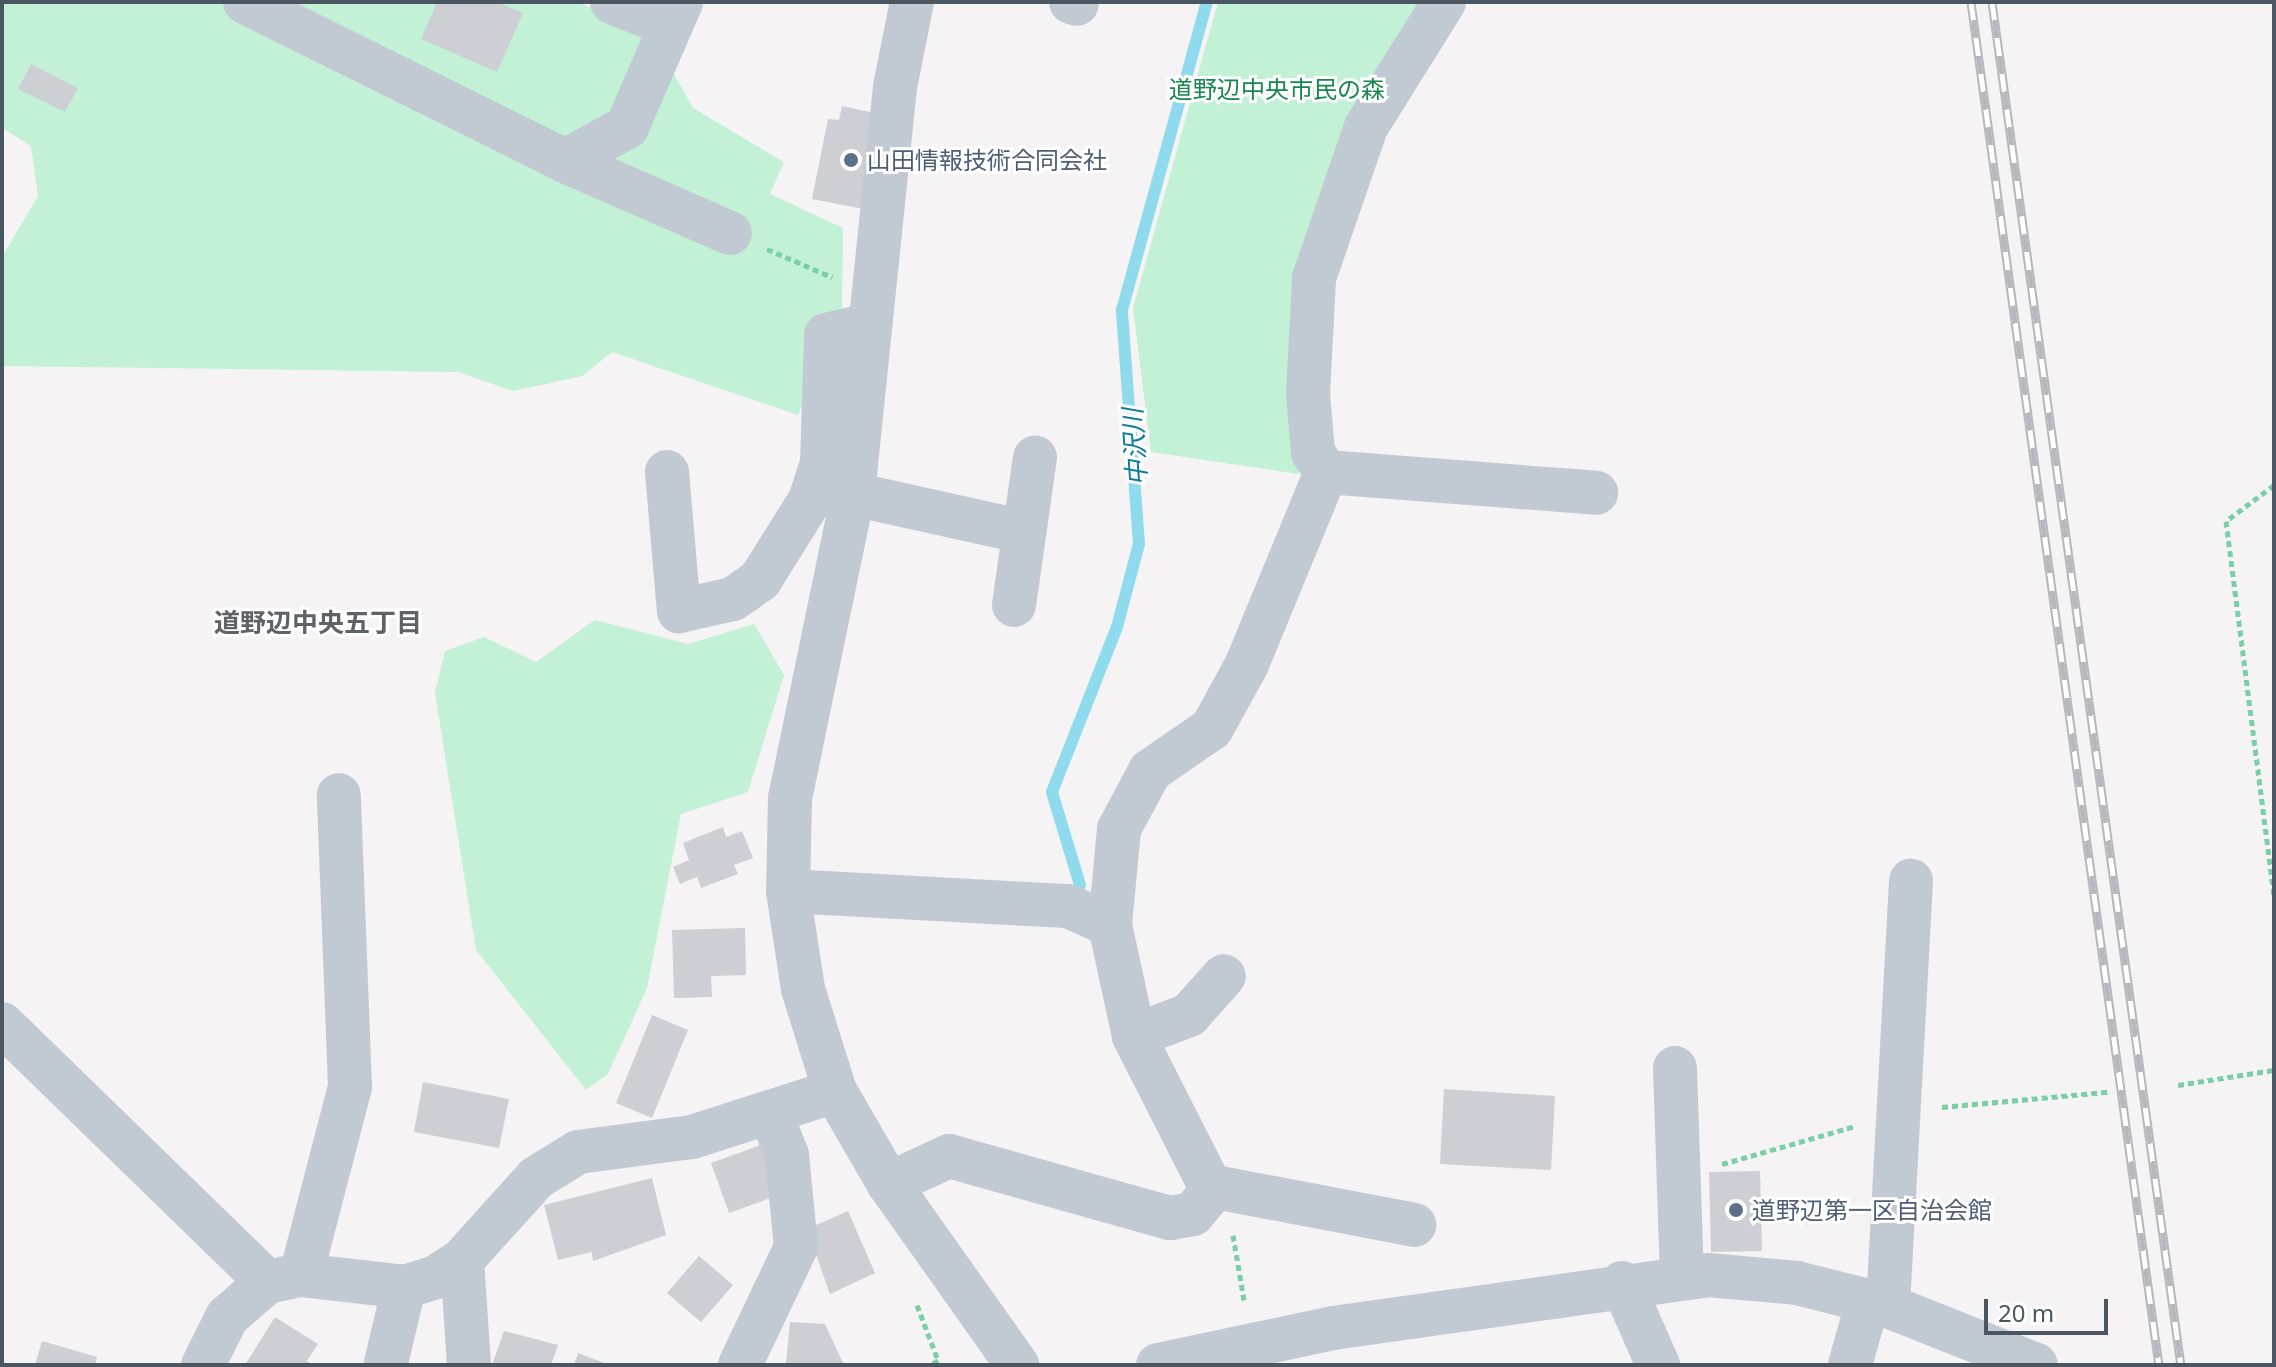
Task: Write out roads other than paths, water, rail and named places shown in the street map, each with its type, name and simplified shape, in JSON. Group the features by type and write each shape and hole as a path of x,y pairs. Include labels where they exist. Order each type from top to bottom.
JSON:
{"street":[{"path":"245,2 565,161 730,233"},
{"path":"565,161 627,127 675,14 612,2"},
{"path":"912,2 871,310 853,494 790,798 788,891 803,989 835,1091 889,1184 1017,1365"},
{"path":"1326,472 1313,453 1308,394 1314,278 1366,127 1444,2"},
{"path":"667,472 679,611 733,599 760,580 810,500 822,464 826,335 871,310"},
{"path":"1014,605 1035,457"},
{"path":"1326,472 1596,493"},
{"path":"1208,1192 1134,1036 1110,925 1119,829 1150,771 1212,728 1247,664 1326,472"},
{"path":"853,494 1024,532"},
{"path":"203,1365 227,1317 284,1278 350,1087 339,795"},
{"path":"1850,1365 1878,1303 1911,881"},
{"path":"788,891 1068,906 1110,925"},
{"path":"1134,1036 1189,1015 1224,976"},
{"path":"2,1024 284,1278 404,1287 462,1260 493,1218 578,1152 692,1137 835,1091"},
{"path":"1675,1068 1682,1278"},
{"path":"740,1365 796,1247 787,1155 770,1112"},
{"path":"889,1184 949,1156 1170,1218 1193,1214 1208,1192"},
{"path":"1208,1192 1414,1225"},
{"path":"462,1260 469,1365"},
{"path":"1158,1365 1622,1283 1682,1278 1797,1283 1878,1303 2036,1365"},
{"path":"1622,1283 1658,1365"},
{"path":"386,1363 404,1287"}],"waterway":[{"name":"中沢川","path":"1080,885 1052,792 1117,627 1139,544 1122,310 1207,2"}],"railway":[{"path":"1971,2 2159,1365"},
{"path":"1992,2 2181,1365"}],"place":[{"name":"山田情報技術合同会社","path":"851,160"},
{"name":"道野辺第一区自治会館","path":"1736,1210"}],"district":[{"name":"道野辺中央五丁目","path":"318,623"}],"park label":[{"name":"道野辺中央市民の森","path":"1277,89"}]}
